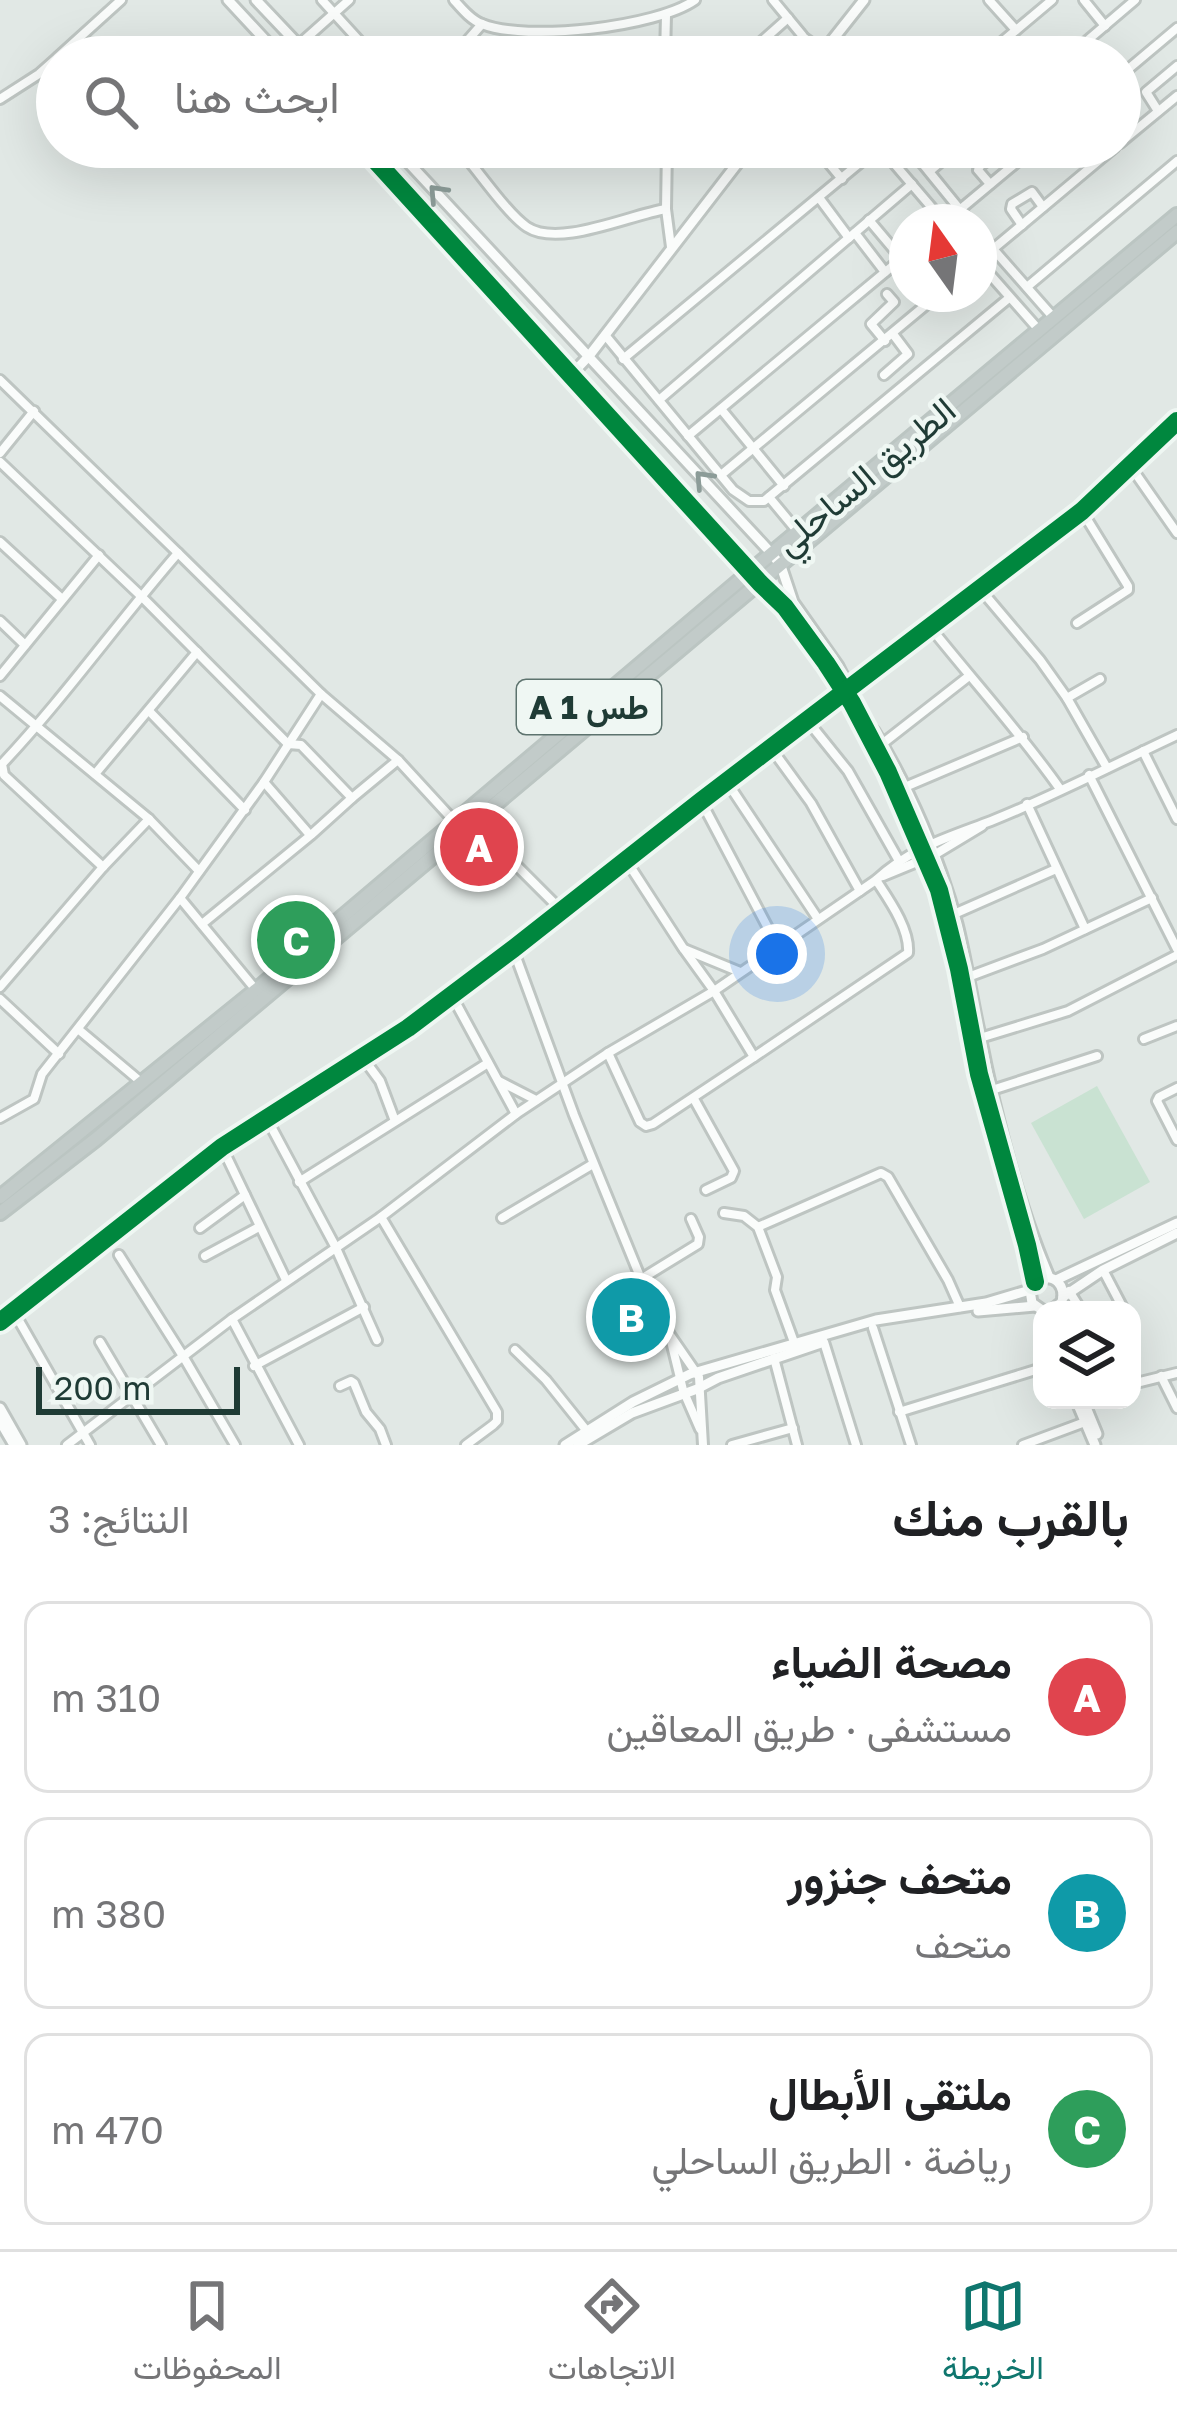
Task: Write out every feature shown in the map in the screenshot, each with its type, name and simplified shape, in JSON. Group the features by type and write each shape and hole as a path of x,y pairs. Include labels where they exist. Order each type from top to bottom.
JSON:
{"highway":[{"name":"الطريق الساحلي","path":"0,1213 96,1139 760,584 798,532 1177,215"},
{"name":"الطريق الساحلي","path":"0,1198 256,990 750,572 776,560 1177,232"}],"street":[{"path":"82,36 121,0"},
{"path":"228,0 263,36"},
{"path":"256,0 290,36"},
{"path":"322,0 355,36"},
{"path":"309,36 349,0"},
{"path":"454,0 482,24 507,30 560,31 645,21 695,0"},
{"path":"772,0 803,36"},
{"path":"836,36 864,0"},
{"path":"989,0 1016,30"},
{"path":"1009,36 1052,0"},
{"path":"1084,0 1105,26"},
{"path":"1093,36 1135,0"},
{"path":"665,15 665,36"},
{"path":"768,36 788,18"},
{"path":"471,36 482,24"},
{"path":"1141,58 1177,28"},
{"path":"1159,111 1146,92 1177,66"},
{"path":"0,99 36,76"},
{"path":"1141,126 1177,96"},
{"path":"1027,287 1177,161"},
{"path":"382,168 785,607 882,744 954,914 992,1090 1028,1220 1053,1279 1062,1288 1060,1301"},
{"path":"414,168 776,560 793,602 838,665 846,690 928,851 946,913 979,1074 1027,1245 1033,1302"},
{"path":"475,168 524,225 544,235 666,209"},
{"path":"667,168 672,249"},
{"path":"571,375 734,168"},
{"path":"833,168 842,179"},
{"path":"623,359 855,168"},
{"path":"898,168 929,204"},
{"path":"927,168 954,204"},
{"path":"930,172 934,168"},
{"path":"980,168 990,184"},
{"path":"966,204 1010,168"},
{"path":"997,246 1090,168"},
{"path":"658,400 912,184"},
{"path":"1022,225 1012,204 1032,192 1043,207"},
{"path":"820,199 885,272"},
{"path":"869,220 889,241"},
{"path":"997,253 1054,319"},
{"path":"688,436 889,269"},
{"path":"997,284 1039,330"},
{"path":"884,375 908,354 872,324 894,302 887,294"},
{"path":"604,335 733,490 749,501 764,500 1009,298"},
{"path":"721,475 919,312"},
{"path":"0,380 321,694 398,760 454,821"},
{"path":"721,409 784,486"},
{"path":"34,411 0,458 288,744 301,745 352,797"},
{"path":"0,1322 222,1148 408,1028 513,949 1082,511 1177,421"},
{"path":"1131,466 1177,533"},
{"path":"769,497 798,532"},
{"path":"1077,623 1128,590 1082,511"},
{"path":"0,542 62,599"},
{"path":"103,867 4,775 2,764 178,554"},
{"path":"0,676 99,555"},
{"path":"981,590 1067,698 1106,768"},
{"path":"0,621 25,645"},
{"path":"931,628 1023,736 1060,789"},
{"path":"95,774 197,652"},
{"path":"882,744 969,676"},
{"path":"1067,698 1100,679"},
{"path":"0,1118 34,1100 42,1074 180,898 321,694"},
{"path":"0,696 149,819 199,871"},
{"path":"149,710 245,809"},
{"path":"807,720 848,771 898,861"},
{"path":"877,879 1177,735"},
{"path":"903,788 1023,736"},
{"path":"771,748 811,802 860,891"},
{"path":"1143,751 1176,816"},
{"path":"202,924 398,760"},
{"path":"980,1038 1068,1011 1177,952 1090,776"},
{"path":"264,782 311,835"},
{"path":"727,782 818,919"},
{"path":"701,801 777,945"},
{"path":"1027,804 1084,929"},
{"path":"0,987 149,819"},
{"path":"474,823 562,911"},
{"path":"67,1445 232,1319 562,1082 714,991 898,861 928,851"},
{"path":"626,860 754,1057"},
{"path":"954,914 1056,869"},
{"path":"608,1053 642,1124 653,1124 694,1099 908,953 905,934 877,879"},
{"path":"180,898 256,990"},
{"path":"968,977 1043,949 1152,898"},
{"path":"683,948 740,972"},
{"path":"513,949 641,1279 670,1335 697,1372 703,1445"},
{"path":"451,994 516,1114"},
{"path":"0,999 58,1054"},
{"path":"1144,1039 1177,1026"},
{"path":"78,1029 143,1084"},
{"path":"992,1090 1097,1056"},
{"path":"363,1058 380,1081 395,1121"},
{"path":"299,1182 488,1063"},
{"path":"498,1080 536,1100"},
{"path":"1177,1088 1157,1101 1177,1140"},
{"path":"694,1099 734,1171 731,1178 706,1190"},
{"path":"267,1119 335,1246 377,1340"},
{"path":"222,1148 286,1280"},
{"path":"502,1218 594,1163"},
{"path":"758,1227 881,1173 888,1177 949,1280 960,1307"},
{"path":"200,1228 245,1195"},
{"path":"724,1214 744,1216 758,1227 794,1345"},
{"path":"381,1216 497,1412 497,1421 466,1445"},
{"path":"641,1279 698,1244 691,1219"},
{"path":"565,1445 633,1402 697,1372 876,1320 1012,1298 1177,1223"},
{"path":"205,1256 259,1227"},
{"path":"1063,1301 1103,1270 1177,1233"},
{"path":"118,1255 235,1445"},
{"path":"1103,1270 1119,1301"},
{"path":"254,1366 364,1307"},
{"path":"578,1445 632,1413 824,1342 964,1312 1033,1308"},
{"path":"14,1312 90,1445"},
{"path":"232,1319 299,1445"},
{"path":"873,1328 910,1445"},
{"path":"670,1335 685,1394 701,1431"},
{"path":"100,1342 161,1445"},
{"path":"824,1342 856,1445"},
{"path":"515,1350 586,1430"},
{"path":"774,1358 797,1445"},
{"path":"899,1412 1033,1370"},
{"path":"1141,1382 1177,1373"},
{"path":"1161,1376 1177,1408"},
{"path":"340,1386 355,1383 386,1445"},
{"path":"0,1408 17,1445"},
{"path":"1081,1409 1098,1445"},
{"path":"1083,1409 1098,1445"},
{"path":"0,1421 17,1445"},
{"path":"1023,1445 1085,1422"},
{"path":"732,1445 793,1428"}],"green space":[{"path":"1097,1086 1150,1182 1084,1219 1031,1123"}],"cycle path":[{"path":"382,168 785,607 852,703 939,890 979,1074 1035,1282"},
{"path":"0,1322 222,1147 408,1028 513,949 1082,511 1177,421"}],"place":[{"name":"مصحة الضياء","path":"479,847"},
{"name":"ملتقى الأبطال","path":"296,940"},
{"name":"متحف جنزور","path":"631,1317"}]}
